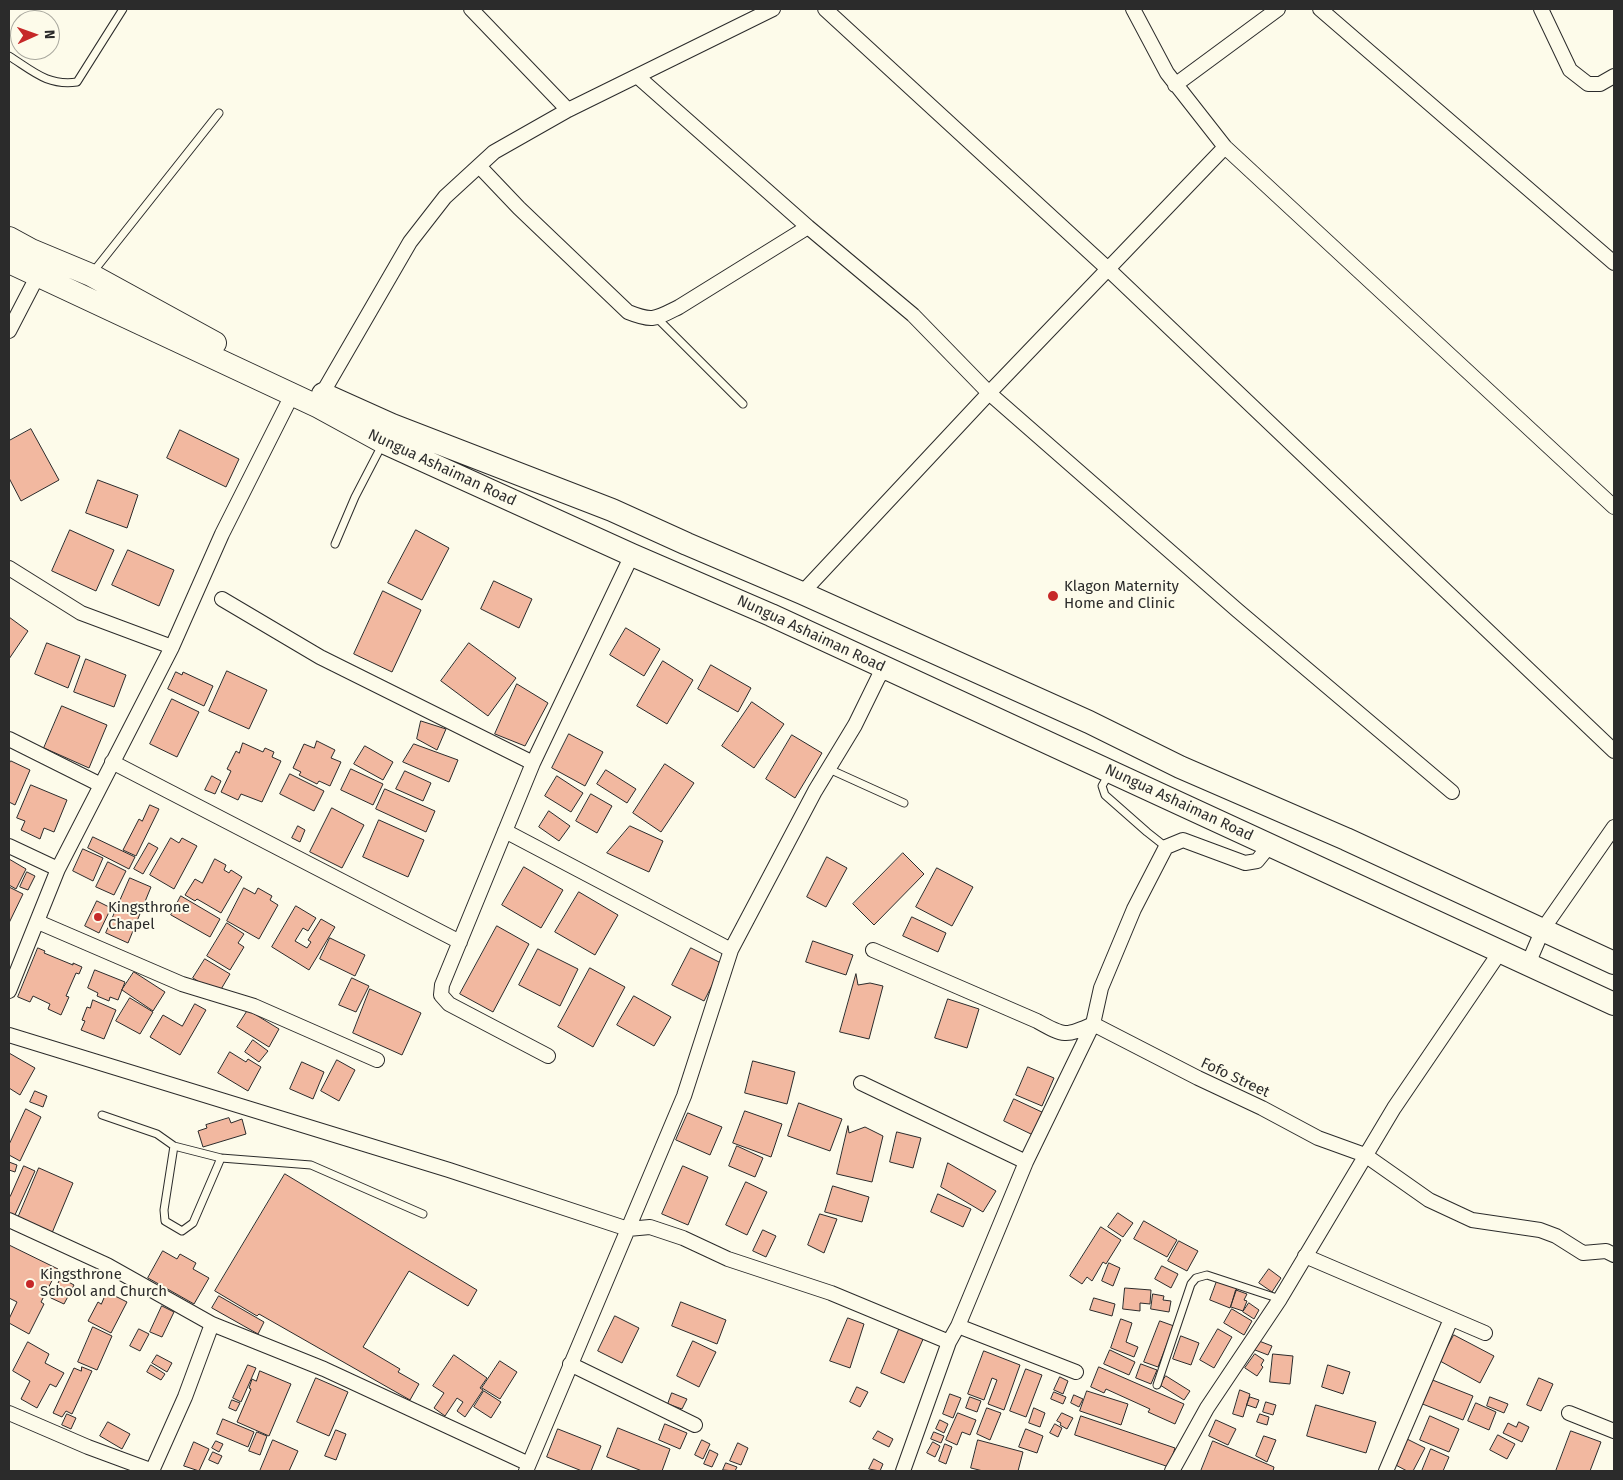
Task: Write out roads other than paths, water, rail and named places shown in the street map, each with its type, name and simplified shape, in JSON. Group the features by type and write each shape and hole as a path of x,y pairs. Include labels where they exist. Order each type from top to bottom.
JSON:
{"main road":[{"name":"Nungua Ashaiman Road","path":"9,238 31,250 91,275 320,401 383,442 632,556 771,615 1614,1004"},
{"name":"Nungua Ashaiman Road","path":"9,262 292,395 320,401 392,425 612,510 1089,722 1180,768 1346,838 1614,963"}],"street":[{"path":"471,9 568,110"},
{"path":"320,401 410,242 445,197 494,152 568,110 773,9"},
{"path":"825,9 1108,269 1614,751"},
{"path":"1133,9 1175,85 1224,147 1614,507"},
{"path":"1175,85 1278,9"},
{"path":"1320,9 1614,263"},
{"path":"1541,9 1570,70 1588,84 1600,84 1614,76"},
{"path":"637,76 808,227 913,315 989,392 1244,616 1452,792"},
{"path":"802,593 989,392 1224,147"},
{"path":"480,166 519,208 628,312 645,318 657,318 678,307 808,227"},
{"path":"9,331 38,275"},
{"path":"9,991 58,869 172,647 222,534 292,395"},
{"path":"548,1056 449,1004 442,995 442,984 533,763 632,556"},
{"path":"9,568 81,613 172,647"},
{"path":"222,600 320,657 533,763"},
{"path":"9,1220 107,1265 212,1324 324,1369 527,1467 684,1096 731,950 815,791 855,725 879,676 888,670"},
{"path":"9,739 101,785"},
{"path":"112,762 460,942"},
{"path":"1528,964 1543,929 1614,827"},
{"path":"505,830 731,950"},
{"path":"904,1471 949,1342 958,1326 1026,1162 1093,1024 1101,988 1134,909 1166,847 1183,840 1245,863 1257,861 1270,845"},
{"path":"9,846 58,869"},
{"path":"38,922 182,984 254,1006 377,1060"},
{"path":"873,950 1020,1013 1059,1033 1074,1032 1093,1024"},
{"path":"1172,1471 1207,1408 1280,1299 1394,1108 1500,952"},
{"name":"Fofo Street","path":"1093,1024 1318,1138 1365,1155 1429,1200 1472,1220 1540,1230 1556,1236 1584,1253 1606,1251 1614,1255"},
{"path":"9,1035 450,1170 628,1229 650,1227 683,1238 728,1259 831,1293 949,1342"},
{"path":"861,1083 1026,1162"},
{"path":"1305,1256 1486,1333"},
{"path":"1386,1471 1451,1319"},
{"path":"9,1413 88,1447 152,1471 185,1397 212,1324"},
{"path":"958,1326 1076,1372"},
{"path":"570,1364 695,1425"},
{"path":"1569,1414 1614,1431"}],"lane":[{"path":"9,56 49,81 66,84 77,82 122,9"},
{"path":"91,275 219,113"},
{"path":"657,318 742,404"},
{"path":"335,544 355,497 383,442"},
{"path":"829,769 904,803"},
{"path":"1110,771 1102,786 1105,795 1166,847"},
{"path":"102,1115 158,1134 174,1146 221,1158 311,1165 423,1214"},
{"path":"174,1146 164,1210 165,1220 182,1231 193,1223 221,1158"},
{"path":"1157,1385 1192,1284 1196,1278 1207,1275 1280,1299"}],"place":[{"name":"Klagon Maternity Home and Clinic","path":"1053,596"},
{"name":"Kingsthrone Chapel","path":"98,917"},
{"name":"Kingsthrone School and Church","path":"30,1284"}]}
